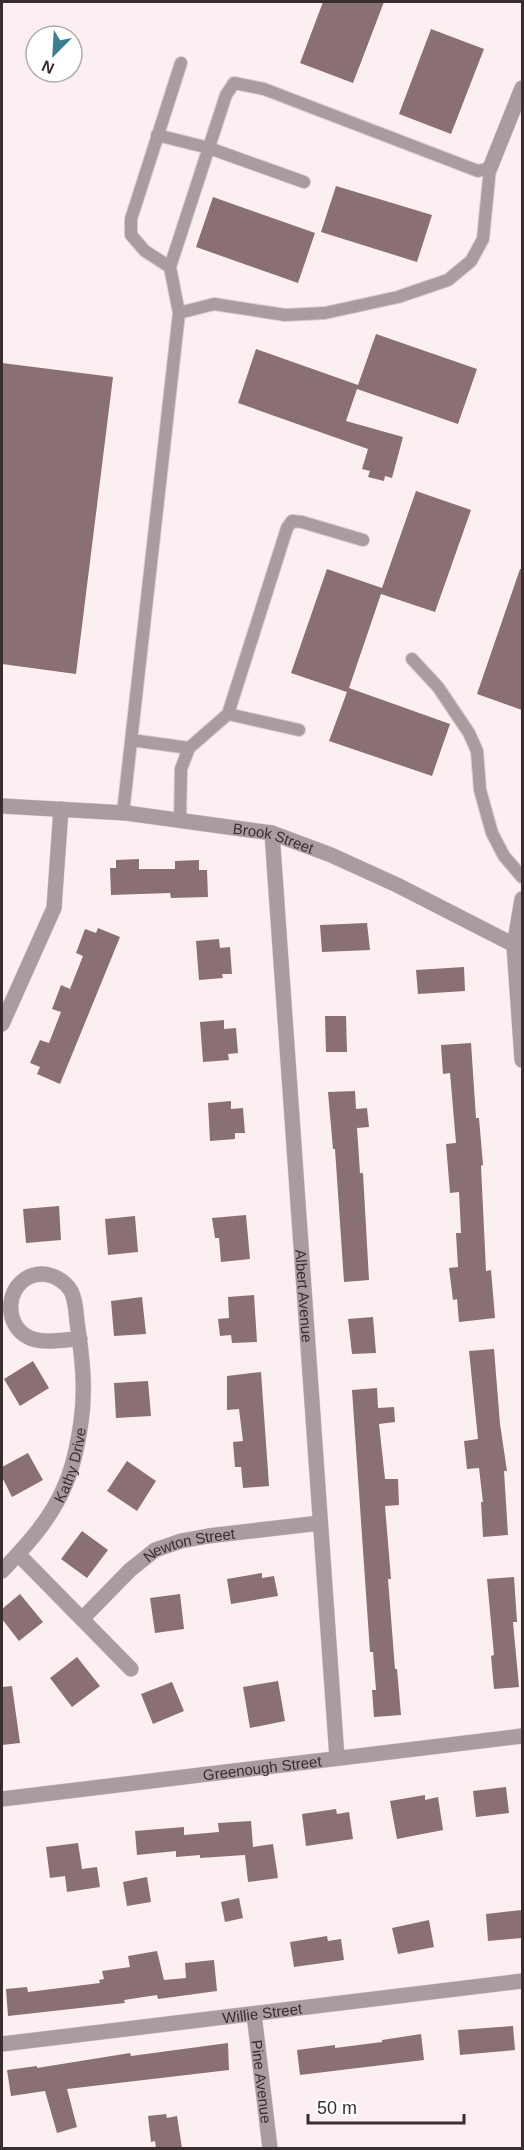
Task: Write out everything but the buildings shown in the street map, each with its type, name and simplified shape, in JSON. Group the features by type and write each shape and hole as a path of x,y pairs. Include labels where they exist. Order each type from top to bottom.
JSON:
{"street":[{"path":"490,168 522,88"},
{"name":"Brook Street","path":"2,806 123,813 272,833 332,855 397,885 518,948"},
{"path":"2,1024 54,908 61,809"},
{"name":"Albert Avenue","path":"272,833 337,1758"},
{"path":"522,899 518,948 522,1060"},
{"name":"Kathy Drive","path":"2,1571 35,1535 56,1504 72,1465 82,1410 83,1359 80,1339 74,1300 70,1291 64,1282 54,1276 44,1274 33,1275 16,1287 9,1306 14,1325 20,1332 39,1340 80,1339"},
{"name":"Newton Street","path":"82,1619 130,1570 155,1550 182,1541 208,1536 320,1522"},
{"path":"18,1554 131,1669"},
{"name":"Greenough Street","path":"2,1798 522,1736"},
{"name":"Willie Street","path":"2,2044 522,1981"},
{"name":"Pine Avenue","path":"254,2014 270,2148"}],"lane":[{"path":"170,267 145,251 131,235 131,219 181,63"},
{"path":"123,813 178,313 170,267 226,95 234,83 264,89 478,171 490,168 483,240 471,261 448,280 398,297 326,313 285,315 214,304 178,313"},
{"path":"158,135 209,148 304,182"},
{"path":"180,820 182,769 189,748 228,714 287,528 292,521 363,540"},
{"path":"412,659 438,687 469,733 477,751 480,790 492,833 504,856 522,877"},
{"path":"228,714 299,730"},
{"path":"131,740 189,748"}]}
